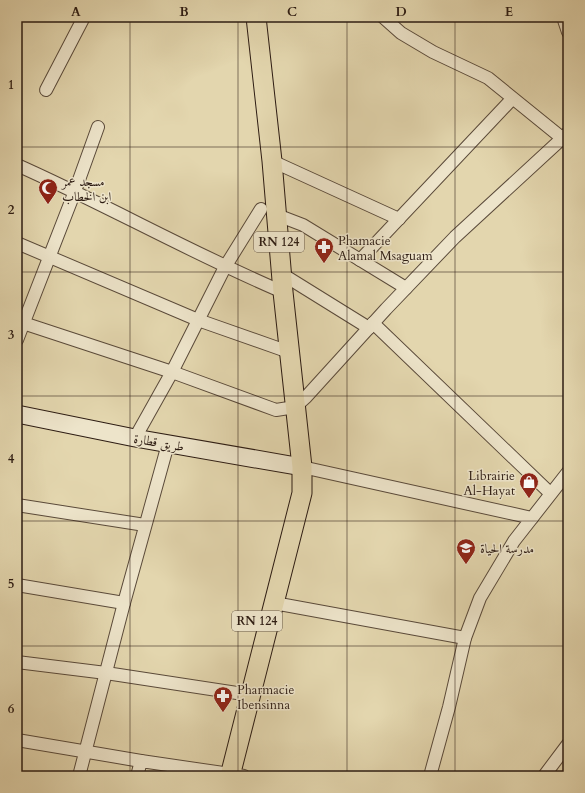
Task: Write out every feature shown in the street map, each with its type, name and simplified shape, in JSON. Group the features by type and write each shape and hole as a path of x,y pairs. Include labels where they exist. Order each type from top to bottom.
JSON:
{"main road":[{"name":"RN 124","path":"244,694 274,603 302,498 302,467 282,283 269,212 272,161 256,17"},
{"name":"طريق قطارة","path":"17,414 135,438 302,467"},
{"name":"RN 124","path":"228,775 244,694 290,494 302,467"}],"street":[{"path":"46,90 84,17"},
{"path":"21,322 172,372 276,410 295,407 455,237 565,136 512,99 488,78 433,52 401,33 383,17"},
{"path":"563,17 568,32"},
{"path":"360,260 512,99"},
{"path":"17,340 21,322 50,256 98,127"},
{"path":"272,161 399,219"},
{"path":"17,165 75,191 225,267 282,283 371,326 550,493"},
{"path":"135,438 172,372 225,267 269,212 302,225 406,288"},
{"path":"17,243 198,320 289,352"},
{"path":"79,776 84,751 168,444"},
{"path":"302,467 532,518"},
{"path":"430,776 449,707 465,638 480,598 514,541 550,493 568,472"},
{"path":"17,505 145,525"},
{"path":"17,585 124,603"},
{"path":"274,603 465,638"},
{"path":"17,662 106,673 244,694"},
{"path":"17,740 228,775"},
{"path":"544,776 568,744"},
{"path":"138,776 141,761"}],"place":[{"name":"مسجد عمر ابن الخطاب","path":"48,205"},
{"name":"Phamacie Alamal Msaguam","path":"324,264"},
{"name":"Librairie Al-Hayat","path":"529,499"},
{"name":"مدرسة الحياة","path":"466,565"},
{"name":"Pharmacie Ibensinna","path":"223,713"}]}
